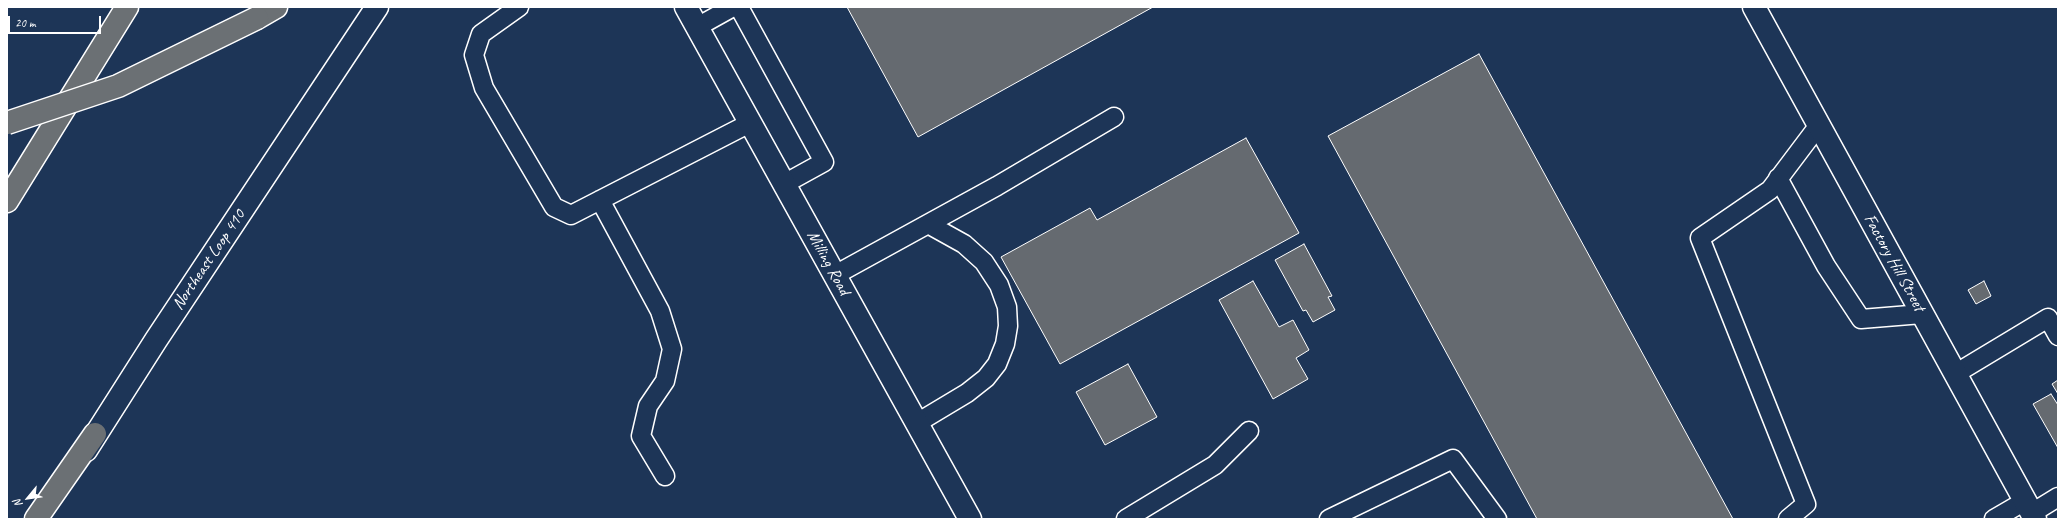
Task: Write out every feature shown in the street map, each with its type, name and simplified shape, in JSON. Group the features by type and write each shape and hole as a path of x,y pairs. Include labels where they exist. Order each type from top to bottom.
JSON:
{"highway":[{"path":"7,201 127,7"},
{"path":"7,123 118,86 257,18 276,7"},
{"path":"36,519 95,434"}],"street":[{"name":"Northeast Loop 410","path":"48,519 95,434 378,7"},
{"name":"Milling Road","path":"686,7 970,519"},
{"name":"Factory Hill Street","path":"1754,7 2030,511"}],"lane":[{"path":"519,7 481,34 474,55 484,88 554,207 571,215 750,123"},
{"path":"697,27 733,7"},
{"path":"739,7 824,162 784,184"},
{"path":"835,275 928,224 1114,117"},
{"path":"1788,519 1806,504 1700,238 1770,190 1819,125"},
{"path":"1778,178 1826,266 1860,319 1922,314"},
{"path":"600,200 660,311 672,349 665,381 648,406 641,436 665,476"},
{"path":"917,423 967,393 986,378 997,364 1005,344 1008,326 1006,307 999,285 984,262 964,244 928,224"},
{"path":"1955,374 2048,318 2058,336"},
{"path":"1126,519 1215,465 1249,431"},
{"path":"1329,519 1453,459 1497,519"},
{"path":"1994,519 2030,511 2058,497"}],"building":[{"path":"847,7 1153,7 918,137"},
{"path":"1479,54 1733,519 1537,519 1328,136"},
{"path":"1246,138 1299,233 1060,364 1001,257 1090,208 1097,220"},
{"path":"1304,244 1332,296 1328,297 1335,310 1313,322 1306,310 1303,311 1275,260"},
{"path":"1253,281 1279,327 1293,320 1309,350 1296,358 1308,379 1273,399 1219,300"},
{"path":"1984,281 1991,296 1976,304 1968,290"},
{"path":"1128,364 1157,417 1105,445 1076,392"},
{"path":"2058,380 2058,394 2052,384"},
{"path":"2051,394 2058,405 2058,448 2033,404"}]}
